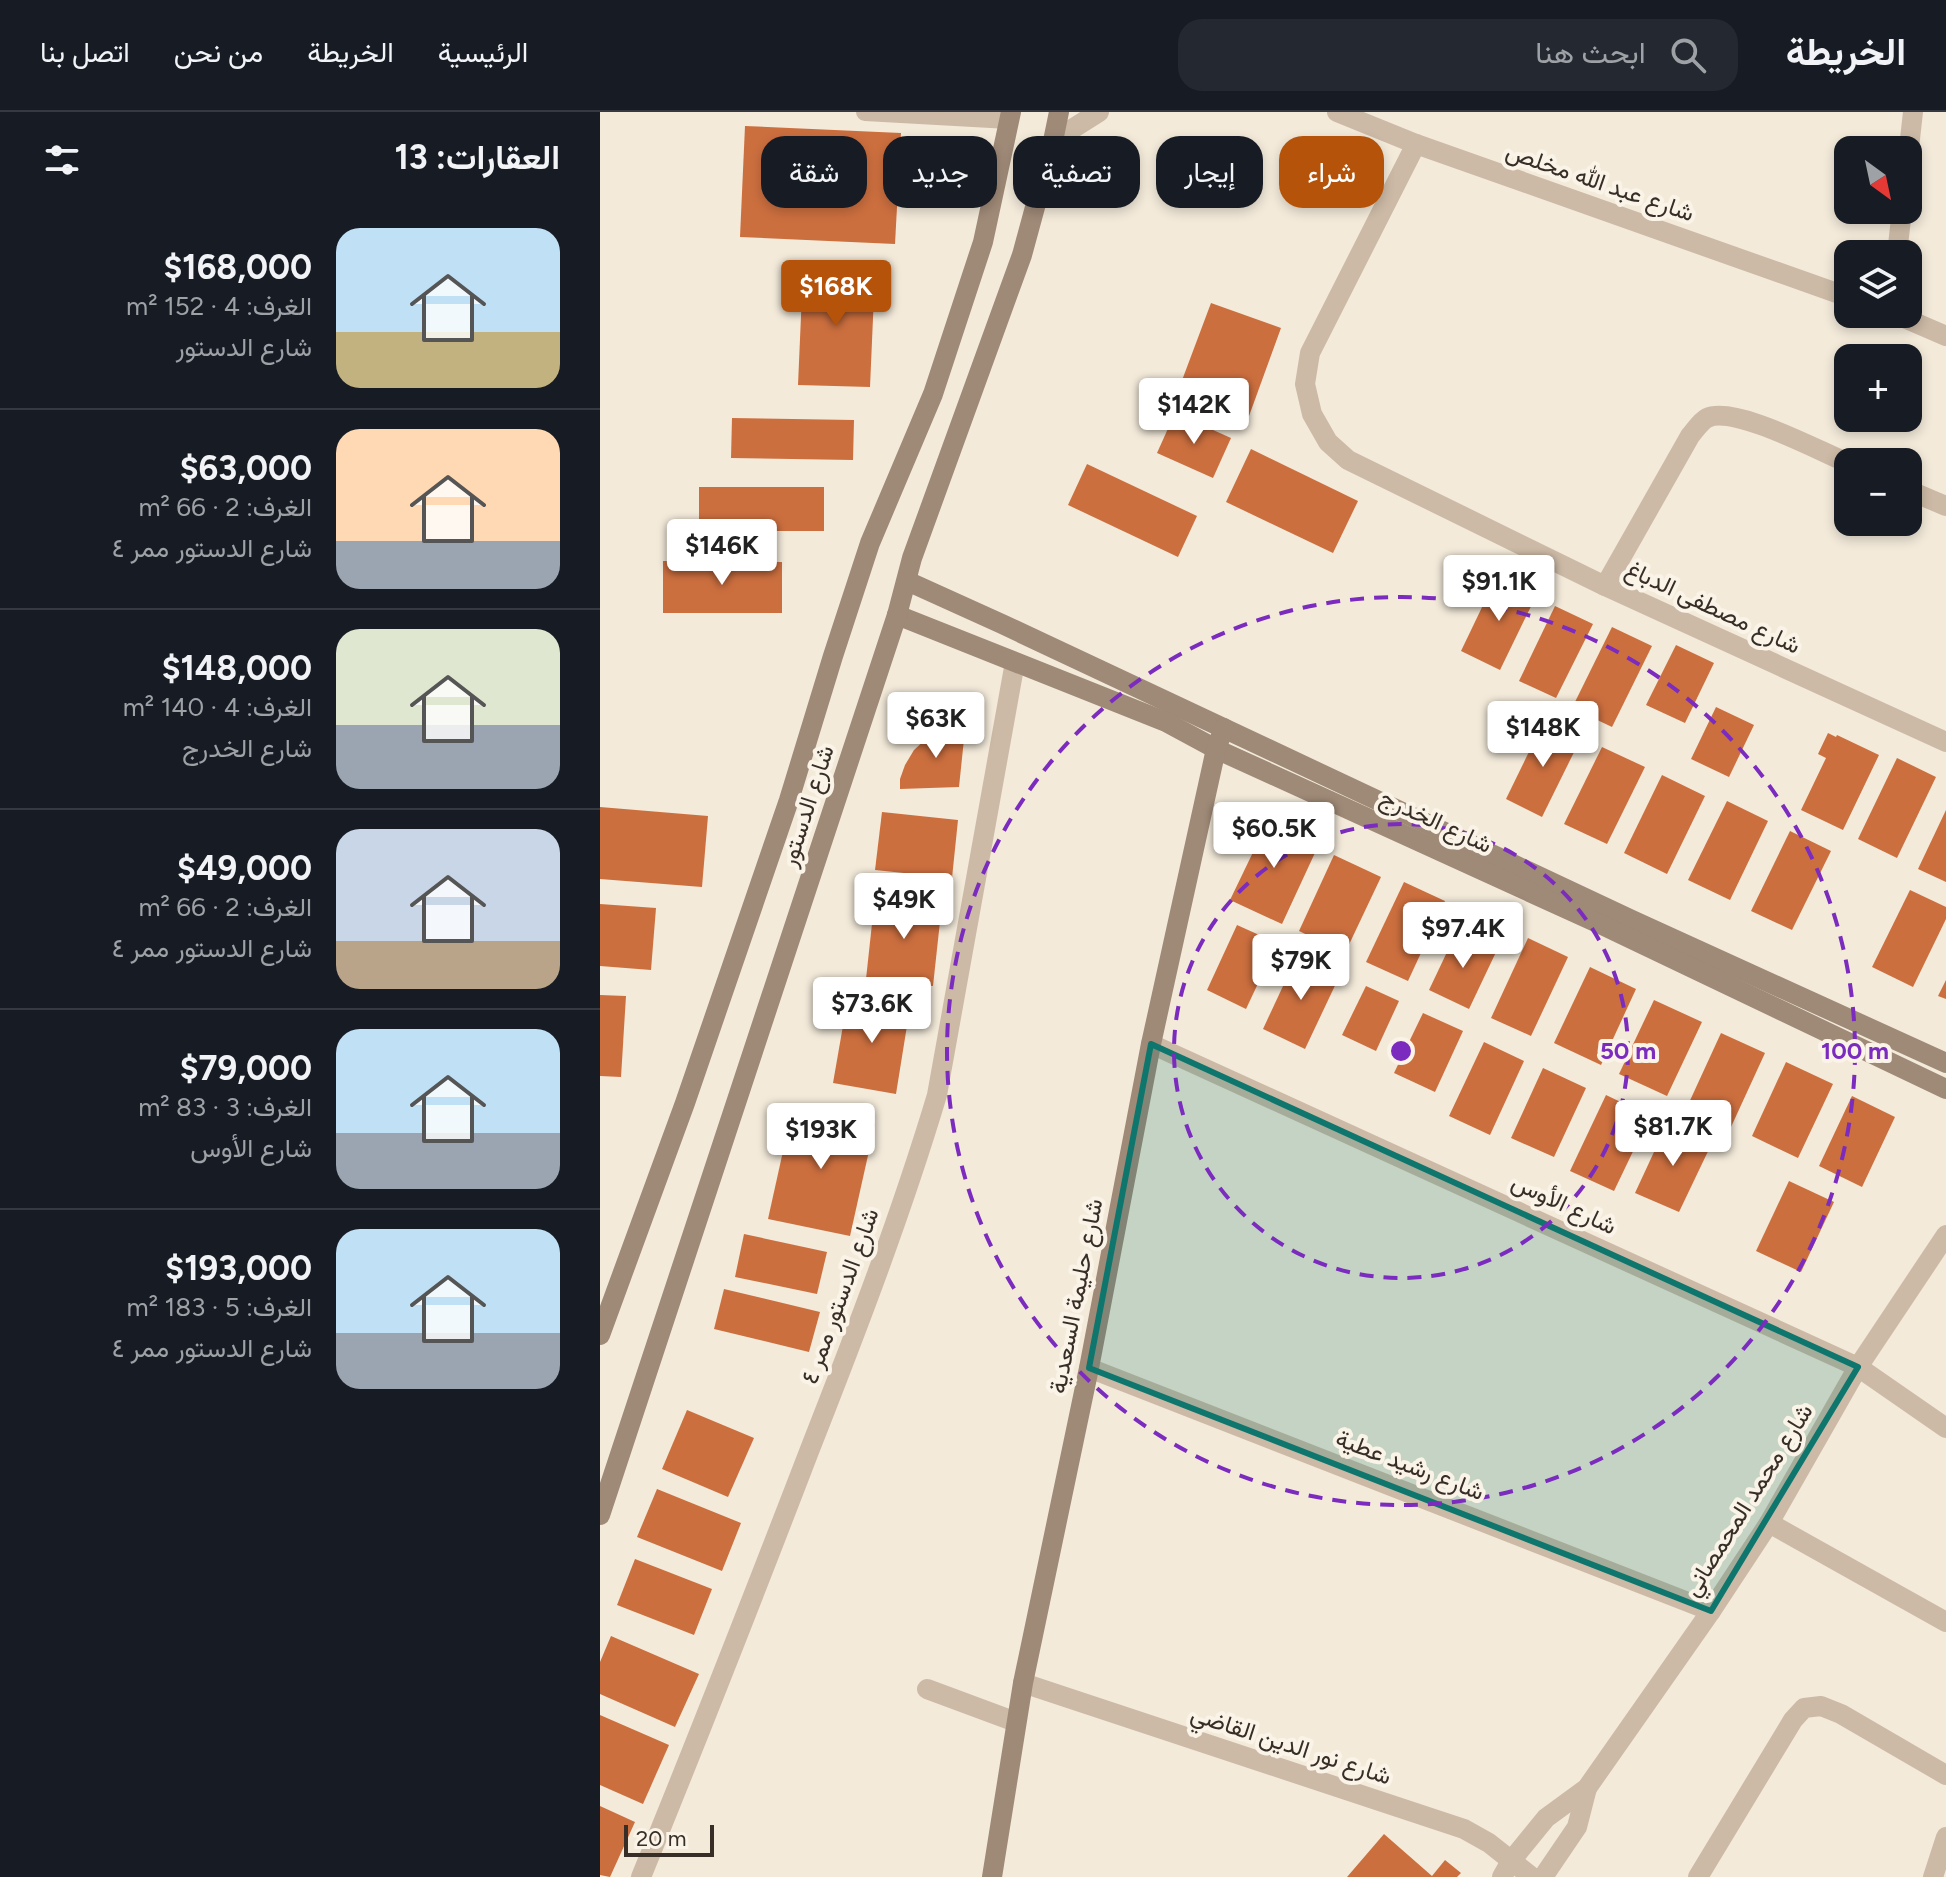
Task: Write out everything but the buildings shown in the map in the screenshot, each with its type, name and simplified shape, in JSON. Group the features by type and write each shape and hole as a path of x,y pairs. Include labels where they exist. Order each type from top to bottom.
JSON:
{"street":[{"name":"شارع الدستور","path":"1054,136 1059,112"},
{"path":"1061,136 1099,112"},
{"name":"شارع عبد الله مخلص","path":"1337,112 1416,144 1834,292"},
{"path":"1910,136 1913,112"},
{"name":"شارع الدستور","path":"600,1335 685,1103 789,800 870,543 933,394 983,242 1010,116"},
{"name":"شارع مصطفى الدباغ","path":"1416,144 1310,353 1305,384 1312,414 1328,442 1348,460 1605,586 1946,742"},
{"name":"شارع الدستور","path":"600,1515 897,615 912,558 1022,255 1035,208"},
{"path":"1922,326 1946,336"},
{"path":"1605,586 1690,436 1706,418 1726,415 1747,419 1834,457"},
{"path":"1922,496 1946,506"},
{"name":"شارع الخدرج","path":"907,581 1632,920 1946,1063"},
{"name":"شارع الخدرج","path":"897,615 1166,722 1216,749 1616,932 1946,1089"},
{"name":"شارع الدستور ممر ٤","path":"641,1877 874,1284 919,1157 937,1095 1015,662"},
{"name":"شارع حليمة السعدية","path":"992,1877 1023,1683 1089,1368 1151,1044 1216,749 1224,728"},
{"name":"شارع الأوس","path":"1151,1044 1858,1367 1946,1428"},
{"name":"شارع محمد المحمصاني","path":"1506,1869 1546,1818 1587,1788 1711,1611 1769,1523 1858,1367 1946,1235"},
{"name":"شارع رشيد عطية","path":"1089,1368 1711,1611"},
{"path":"1769,1523 1946,1622"},
{"name":"شارع نور الدين القاضي","path":"1023,1683 1464,1829 1489,1843 1506,1869 1532,1877"},
{"path":"927,1689 1016,1722"},
{"path":"1698,1877 1793,1720 1804,1708 1821,1706 1841,1714 1946,1775"},
{"name":"شارع محمد المحمصاني","path":"1543,1877 1577,1827 1587,1788"},
{"path":"1933,1877 1946,1837"}],"lane":[{"path":"865,112 1010,116"}],"highlighted area":[{"path":"1151,1044 1858,1367 1711,1611 1089,1368"}]}
